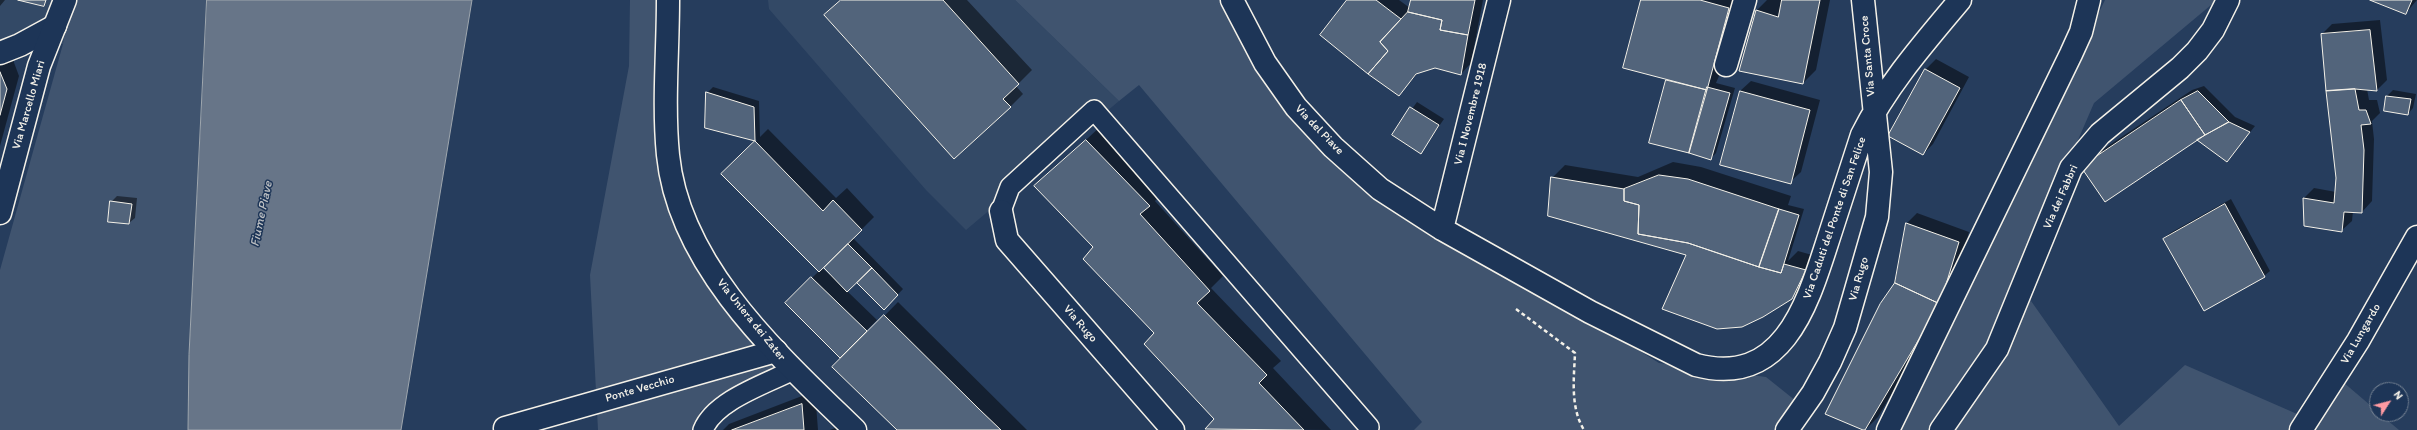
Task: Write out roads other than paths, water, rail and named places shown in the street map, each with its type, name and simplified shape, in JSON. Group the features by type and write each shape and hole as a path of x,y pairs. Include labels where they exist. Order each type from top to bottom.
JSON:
{"street":[{"name":"Via Marcello Miari","path":"0,213 39,66 65,0"},
{"name":"Via Uniera dei Zater","path":"668,0 668,155 681,213 710,269 741,311 794,370 855,430"},
{"name":"Via del Piave","path":"1232,0 1265,63 1306,118 1333,147 1380,188 1442,229"},
{"name":"Via I Novembre 1918","path":"1442,229 1499,0"},
{"path":"1726,65 1745,0"},
{"name":"Via Santa Croce","path":"1863,0 1874,113"},
{"name":"Via Caduti del Ponte di San Felice","path":"1442,229 1590,312 1696,365 1712,369 1731,370 1751,364 1765,356 1792,330 1812,290 1862,135 1874,113 1923,44 1960,0"},
{"path":"1888,430 2071,54 2081,32 2089,0"},
{"name":"Via dei Fabbri","path":"1941,430 1997,349 2072,168 2100,134 2180,68 2197,51 2213,30 2228,0"},
{"path":"0,53 20,45 55,26"},
{"name":"Via Rugo","path":"1787,430 1813,393 1830,362 1845,328 1857,288 1876,217 1880,196 1881,172 1874,113"},
{"name":"Via Rugo","path":"1001,211 1006,240 1173,430"},
{"name":"Via Lungardo","path":"2301,430 2354,348 2417,236"},
{"name":"Ponte Vecchio","path":"505,428 776,350"}],"lane":[{"path":"1001,211 1010,187 1094,110 1369,427"},
{"path":"702,430 707,420 722,406 794,370"}],"water":[{"name":"Fiume Piave","path":"207,0 472,0 401,430 188,430 189,355"}]}
